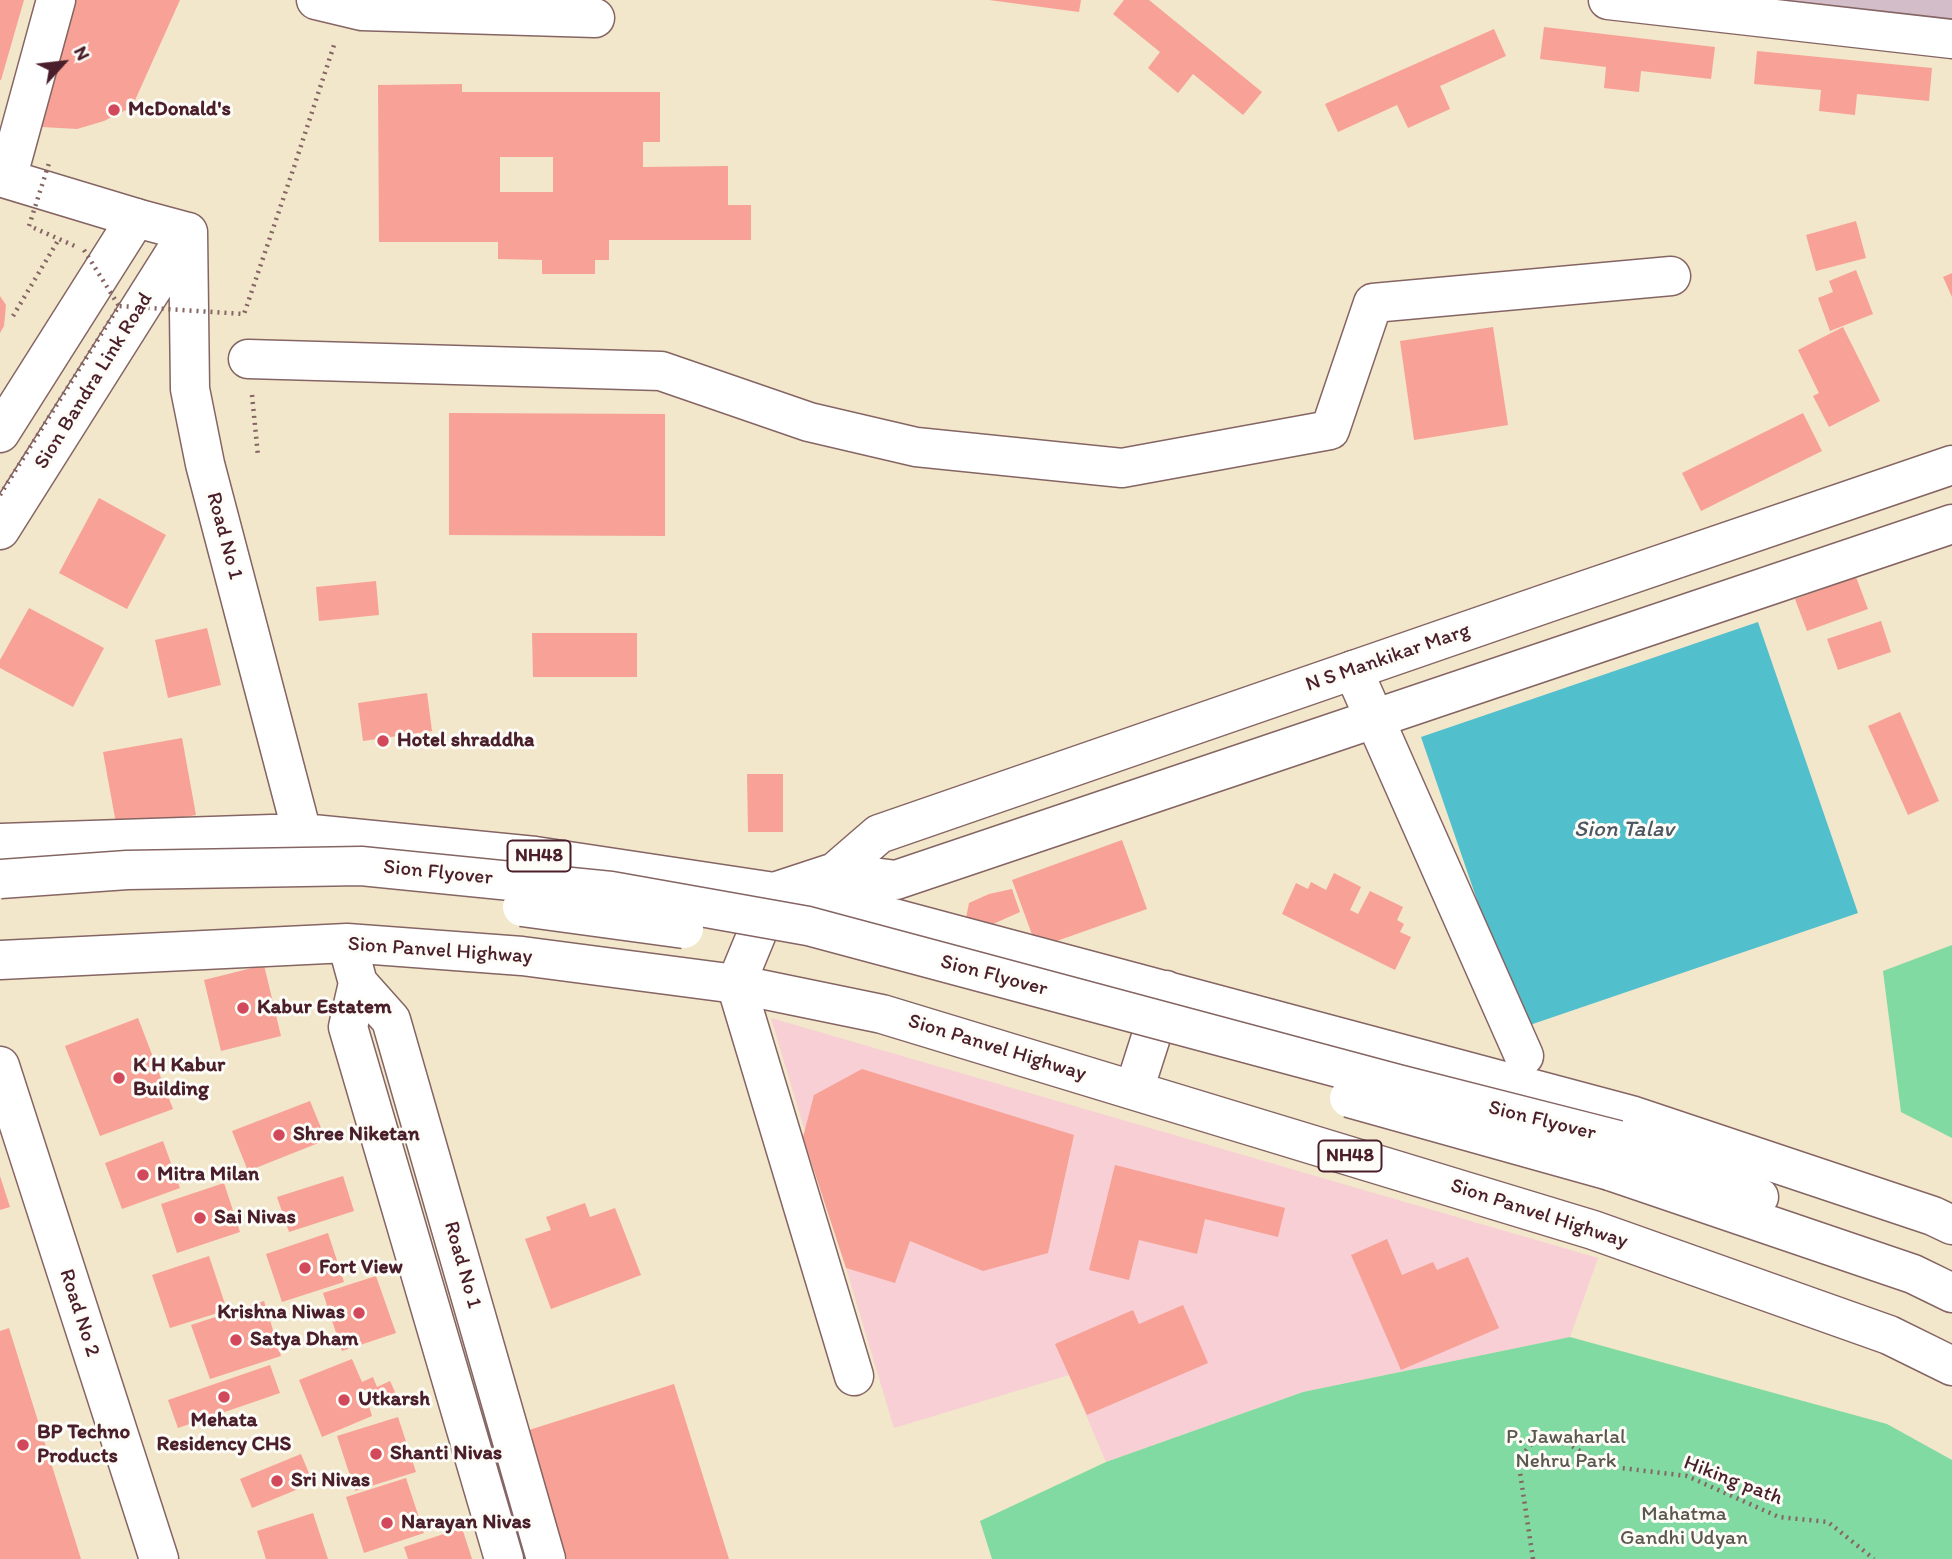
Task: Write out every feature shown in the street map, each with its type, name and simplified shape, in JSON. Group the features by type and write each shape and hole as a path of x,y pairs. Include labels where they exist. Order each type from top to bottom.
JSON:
{"main road":[{"path":"1,110 33,0"},
{"path":"56,0 3,178 188,232"},
{"path":"316,0 362,11 595,18"},
{"path":"1608,0 1952,39"},
{"path":"0,433 136,218"},
{"name":"Sion Bandra Link Road","path":"0,530 188,232"},
{"name":"Road No 1","path":"188,232 190,389 205,464 302,833"},
{"path":"250,377 661,371 809,422 916,447 1122,468 1330,430 1373,303 1671,276"},
{"path":"1940,469 1949,525"},
{"name":"N S Mankikar Marg","path":"774,892 835,872 879,834 1940,469"},
{"name":"N S Mankikar Marg","path":"835,872 893,898 1374,718 1949,525"},
{"path":"1353,670 1524,1056"},
{"name":"NH48","path":"0,843 302,833 535,856 774,892 893,898 1166,990 1631,1115 1933,1216 1952,1225"},
{"name":"Sion Flyover","path":"0,879 127,870 361,866 611,891 808,926 1618,1140 1952,1274"},
{"name":"Sion Flyover","path":"0,893 323,883 800,944 918,973 1182,1051 1610,1171 1913,1274 1952,1293"},
{"path":"774,892 736,984 854,1376"},
{"name":"Road No 1","path":"346,943 358,983 391,1020 546,1559"},
{"name":"Sion Panvel Highway","path":"0,960 346,943 522,956 736,984 882,1014 1593,1230 1889,1335 1952,1366"},
{"name":"Road No 1","path":"358,983 348,1027 504,1559"},
{"path":"1134,1090 1166,990"},
{"name":"Road No 2","path":"0,1066 159,1559"}],"path":[{"path":"119,306 244,314 329,62"},
{"path":"50,160 29,226 84,250 119,306"},
{"path":"13,316 59,239"},
{"path":"0,495 119,306"},
{"path":"250,377 258,456"},
{"name":"Hiking path","path":"1532,1559 1518,1459 1540,1435 1570,1445 1605,1466 1688,1476 1779,1517 1828,1522 1874,1559"}],"shaded area":[{"path":"1587,0 1952,0 1952,44"},
{"path":"771,1018 1598,1258 1570,1337 1303,1392 1106,1462 1069,1375 894,1428"}],"green space":[{"path":"1952,945 1952,1138 1901,1112 1883,971"},
{"name":"P. Jawaharlal Nehru Park","path":"1570,1337 1887,1424 1952,1460 1952,1559 992,1559 980,1521 1106,1462 1303,1392"}],"water":[{"name":"Sion Talav","path":"1758,622 1858,913 1521,1028 1421,737"}],"building":[{"path":"0,0 24,0 1,80 0,80"},
{"path":"76,0 180,0 132,107 104,121 77,129 42,127"},
{"path":"989,0 1081,0 1079,12"},
{"path":"1124,0 1149,0 1262,92 1243,115 1193,74 1178,93 1148,68 1160,52 1113,14"},
{"path":"1544,27 1715,47 1711,79 1641,71 1639,92 1604,88 1606,67 1540,59"},
{"path":"1494,29 1506,56 1440,86 1450,109 1408,128 1397,105 1338,132 1325,104"},
{"path":"1757,51 1932,68 1929,101 1857,94 1855,115 1819,111 1821,90 1754,84"},
{"path":"462,84 462,92 660,92 660,142 643,142 643,167 728,166 728,205 751,205 751,240 609,240 609,260 595,260 595,274 542,274 542,260 498,259 498,242 379,242 378,85","holes":["500,157 553,157 553,192 500,192"]},
{"path":"1856,221 1866,258 1816,271 1806,235"},
{"path":"1856,270 1873,314 1830,331 1818,298 1833,292 1829,281"},
{"path":"1952,273 1952,297 1943,277"},
{"path":"0,296 6,305 4,326 0,333"},
{"path":"1493,327 1508,425 1414,440 1400,341"},
{"path":"1843,327 1880,401 1829,427 1813,396 1819,393 1798,350"},
{"path":"449,413 665,414 665,536 449,535"},
{"path":"1803,413 1822,451 1701,511 1682,473"},
{"path":"99,498 166,535 127,609 59,573"},
{"path":"1856,577 1868,609 1807,631 1795,599"},
{"path":"376,581 379,615 319,621 316,587"},
{"path":"29,608 104,648 73,707 0,668 0,660"},
{"path":"1881,621 1891,652 1838,670 1827,639"},
{"path":"207,628 221,685 168,698 155,640"},
{"path":"532,633 637,633 637,677 533,677"},
{"path":"427,693 432,731 363,741 358,703"},
{"path":"1900,712 1939,801 1908,815 1868,726"},
{"path":"182,738 196,815 117,829 103,752"},
{"path":"747,774 783,774 783,832 748,832"},
{"path":"1122,840 1147,909 1037,948 1012,880"},
{"path":"1334,873 1361,887 1350,910 1358,914 1370,891 1403,907 1397,920 1404,924 1400,932 1411,937 1395,970 1282,914 1296,883 1308,889 1311,882 1326,890"},
{"path":"1012,889 1020,912 984,928 965,923 969,903 989,894"},
{"name":"Kabur Estatem","path":"264,965 281,1036 221,1051 204,980"},
{"name":"K H Kabur Building","path":"138,1018 173,1109 100,1136 65,1046"},
{"path":"862,1069 1074,1135 1048,1253 983,1271 910,1241 895,1283 846,1268 803,1137 814,1095"},
{"name":"Shree Niketan","path":"310,1101 326,1140 248,1171 232,1131"},
{"name":"Mitra Milan","path":"163,1141 180,1188 122,1209 105,1163"},
{"path":"1115,1165 1285,1208 1278,1237 1205,1219 1197,1254 1139,1240 1129,1280 1089,1270"},
{"path":"0,1176 10,1207 0,1210"},
{"path":"343,1176 354,1211 289,1232 277,1197"},
{"name":"Sai Nivas","path":"224,1183 240,1232 177,1253 161,1204"},
{"path":"585,1203 590,1217 615,1208 641,1275 551,1309 525,1239 551,1230 546,1217"},
{"name":"Fort View","path":"328,1233 344,1282 282,1302 266,1254"},
{"path":"1387,1239 1402,1275 1433,1262 1437,1270 1468,1257 1499,1328 1401,1370 1351,1255"},
{"path":"209,1256 227,1310 170,1328 152,1275"},
{"name":"Krishna Niwas","path":"376,1276 396,1333 342,1351 323,1293"},
{"name":"Satya Dham","path":"264,1301 281,1356 210,1379 191,1325"},
{"path":"1183,1305 1208,1363 1087,1415 1055,1344 1133,1310 1139,1324"},
{"name":"BP Techno Products","path":"9,1328 81,1559 0,1559 0,1331"},
{"name":"Utkarsh","path":"352,1359 362,1382 373,1377 377,1387 390,1381 396,1394 369,1406 372,1416 322,1437 299,1380"},
{"name":"Mehata Residency CHS","path":"270,1365 280,1393 178,1428 168,1400"},
{"path":"674,1384 729,1559 567,1559 526,1431"},
{"name":"Shanti Nivas","path":"398,1417 416,1472 355,1491 337,1436"},
{"name":"Sri Nivas","path":"301,1454 313,1483 252,1508 240,1479"},
{"name":"Narayan Nivas","path":"406,1478 424,1533 364,1553 346,1497"},
{"path":"313,1513 328,1559 266,1559 257,1531"},
{"path":"462,1528 472,1559 408,1559 404,1547"}],"place":[{"name":"McDonald's","path":"114,110"},
{"name":"Hotel shraddha","path":"383,741"},
{"name":"Kabur Estatem","path":"243,1008"},
{"name":"K H Kabur Building","path":"119,1078"},
{"name":"Shree Niketan","path":"279,1135"},
{"name":"Mitra Milan","path":"143,1175"},
{"name":"Sai Nivas","path":"200,1218"},
{"name":"Fort View","path":"305,1268"},
{"name":"Krishna Niwas","path":"359,1313"},
{"name":"Satya Dham","path":"236,1340"},
{"name":"Mehata Residency CHS","path":"224,1397"},
{"name":"Utkarsh","path":"344,1400"},
{"name":"BP Techno Products","path":"23,1445"},
{"name":"Shanti Nivas","path":"376,1454"},
{"name":"Sri Nivas","path":"277,1481"},
{"name":"Narayan Nivas","path":"387,1523"}],"park label":[{"name":"Mahatma Gandhi Udyan","path":"1684,1527"}]}
